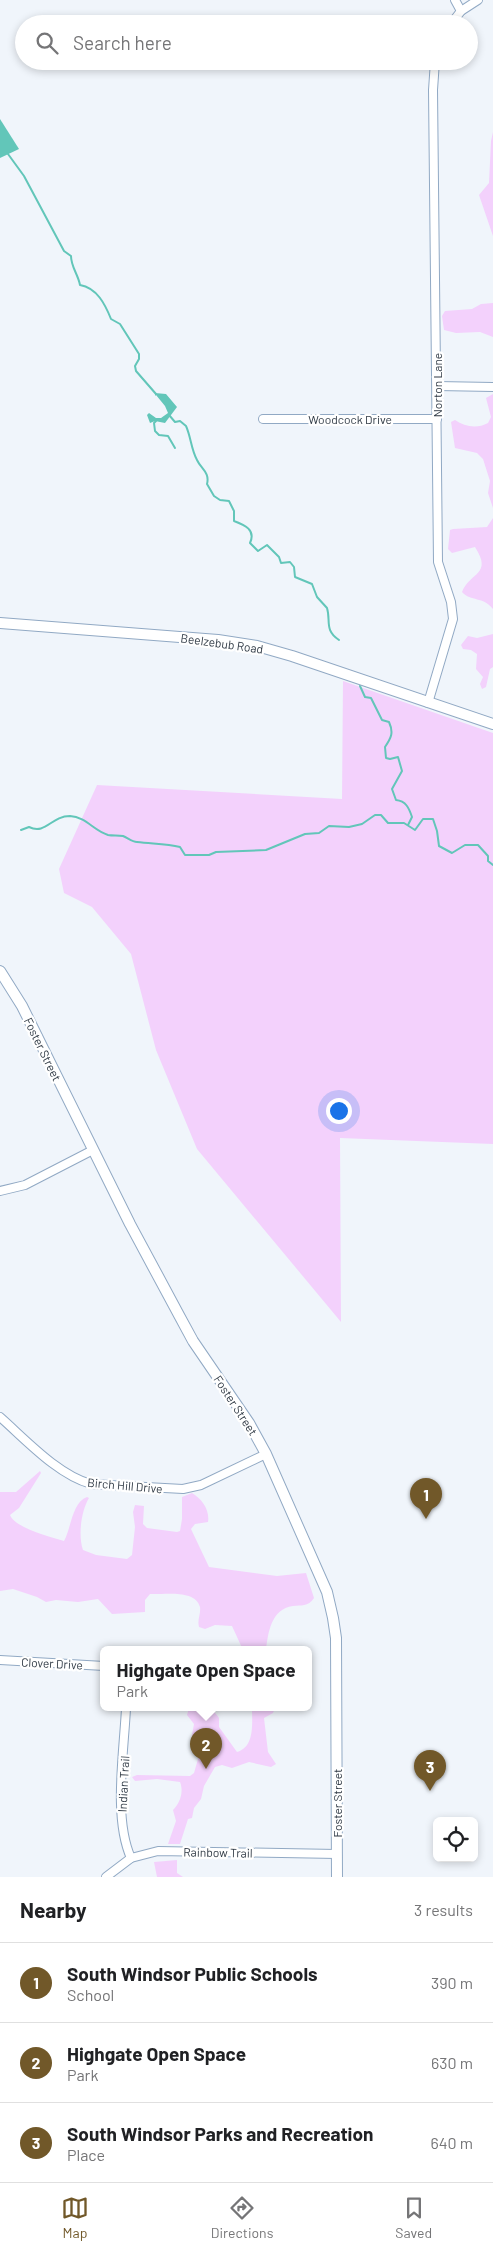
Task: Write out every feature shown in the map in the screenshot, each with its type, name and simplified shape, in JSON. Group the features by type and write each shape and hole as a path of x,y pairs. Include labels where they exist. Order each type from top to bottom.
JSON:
{"street":[{"path":"455,0 462,11"},
{"path":"459,15 478,0"},
{"name":"Norton Lane","path":"428,702 453,619 451,602 438,562 433,90 434,70"},
{"path":"437,386 493,387"},
{"name":"Woodcock Drive","path":"263,419 437,418"},
{"name":"Beelzebub Road","path":"0,623 218,640 257,646 493,724"},
{"name":"Foster Street","path":"0,971 22,1006 93,1150 193,1341 244,1416 266,1454 327,1592 333,1618 336,1660 337,1877"},
{"path":"0,1191 25,1185 93,1150"},
{"name":"Birch Hill Drive","path":"0,1417 61,1469 77,1480 91,1484 184,1489 201,1485 266,1454"},
{"name":"Clover Drive","path":"0,1660 100,1666"},
{"name":"Indian Trail","path":"126,1711 121,1819 125,1843 131,1858"},
{"name":"Rainbow Trail","path":"106,1877 131,1858 158,1852 337,1854"}],"shaded area":[{"path":"0,119 19,149 0,158"},
{"path":"493,132 493,236 479,195 489,183"},
{"path":"493,303 493,337 480,332 456,333 444,330 442,316 445,311 472,309 481,304"},
{"path":"155,393 166,394 177,407 165,423 155,421 150,423 147,415 149,413 156,418 161,418 168,413 165,406 155,396"},
{"path":"493,394 493,508 488,493 490,481 483,459 477,453 455,448 451,422 455,420 467,426 475,427 488,423 491,417 486,398"},
{"path":"493,518 493,609 485,602 469,597 462,592 481,568 480,556 475,547 452,553 448,549 450,530 487,527"},
{"path":"493,634 493,667 490,669 486,687 482,689 480,684 483,677 476,669 477,654 471,650 463,649 461,645 468,636 477,638"},
{"path":"343,681 493,733 493,1144 340,1138 341,1322 197,1149 156,1050 131,954 92,907 64,893 59,869 97,785 342,799"},
{"path":"40,1471 41,1473 19,1508 10,1515 13,1520 26,1528 64,1541 78,1504 87,1497 89,1498 81,1524 81,1544 83,1550 96,1555 127,1559 132,1555 135,1527 133,1512 135,1505 144,1506 143,1524 147,1528 177,1532 180,1531 182,1519 182,1497 192,1493 199,1498 208,1513 208,1522 195,1524 191,1529 209,1567 277,1576 306,1573 314,1598 307,1604 286,1608 275,1617 267,1646 241,1646 232,1626 215,1625 205,1629 199,1627 200,1607 197,1601 186,1595 150,1594 145,1600 145,1612 112,1614 98,1599 78,1602 56,1600 46,1602 13,1589 0,1591 0,1492 16,1492"},
{"path":"188,1711 213,1711 219,1718 219,1727 237,1752 243,1749 250,1740 252,1711 274,1711 264,1718 268,1752 276,1764 271,1767 249,1762 232,1768 222,1765 215,1767 204,1786 201,1799 194,1808 192,1818 188,1819 180,1844 168,1844 176,1821 173,1810 178,1804 181,1793 180,1782 157,1779 135,1781 132,1777 137,1775 190,1776 194,1773 200,1752 192,1735 194,1724 187,1715"},
{"path":"177,1860 177,1873 183,1877 157,1877 154,1862"}],"waterway":[{"path":"8,154 24,176 64,251 71,256 80,285 96,293 103,302 111,319 120,324 139,354 139,359 135,366 136,371 156,394"},
{"path":"169,415 175,422 180,421 186,426 195,456 207,476 207,484 214,496 220,500 229,501 234,511 234,521 242,524 250,531 252,535 250,543 258,551 267,545 279,557 281,563 290,562 294,567 295,577 312,584 317,597 327,608 331,633 339,640"},
{"path":"156,421 154,423 155,431 159,435 168,436 175,448"},
{"path":"360,686 365,697 371,698 382,720 389,722 391,726 391,735 385,747 386,758 398,757 402,771 392,789 396,800 405,803 410,811 412,817 408,825"},
{"path":"21,830 29,827 40,829 58,819 70,816 81,819 108,835 123,836 135,842 180,847 185,855 209,855 216,852 266,850 305,834 319,833 329,826 349,827 362,824 375,815 381,815 388,823 404,823 415,830 423,819 433,819 439,846 452,853 465,845 478,845 488,856 488,861 493,865"}],"place":[{"name":"South Windsor Public Schools","path":"426,1519"},
{"name":"Highgate Open Space","path":"206,1769"},
{"name":"South Windsor Parks and Recreation","path":"430,1791"}]}
